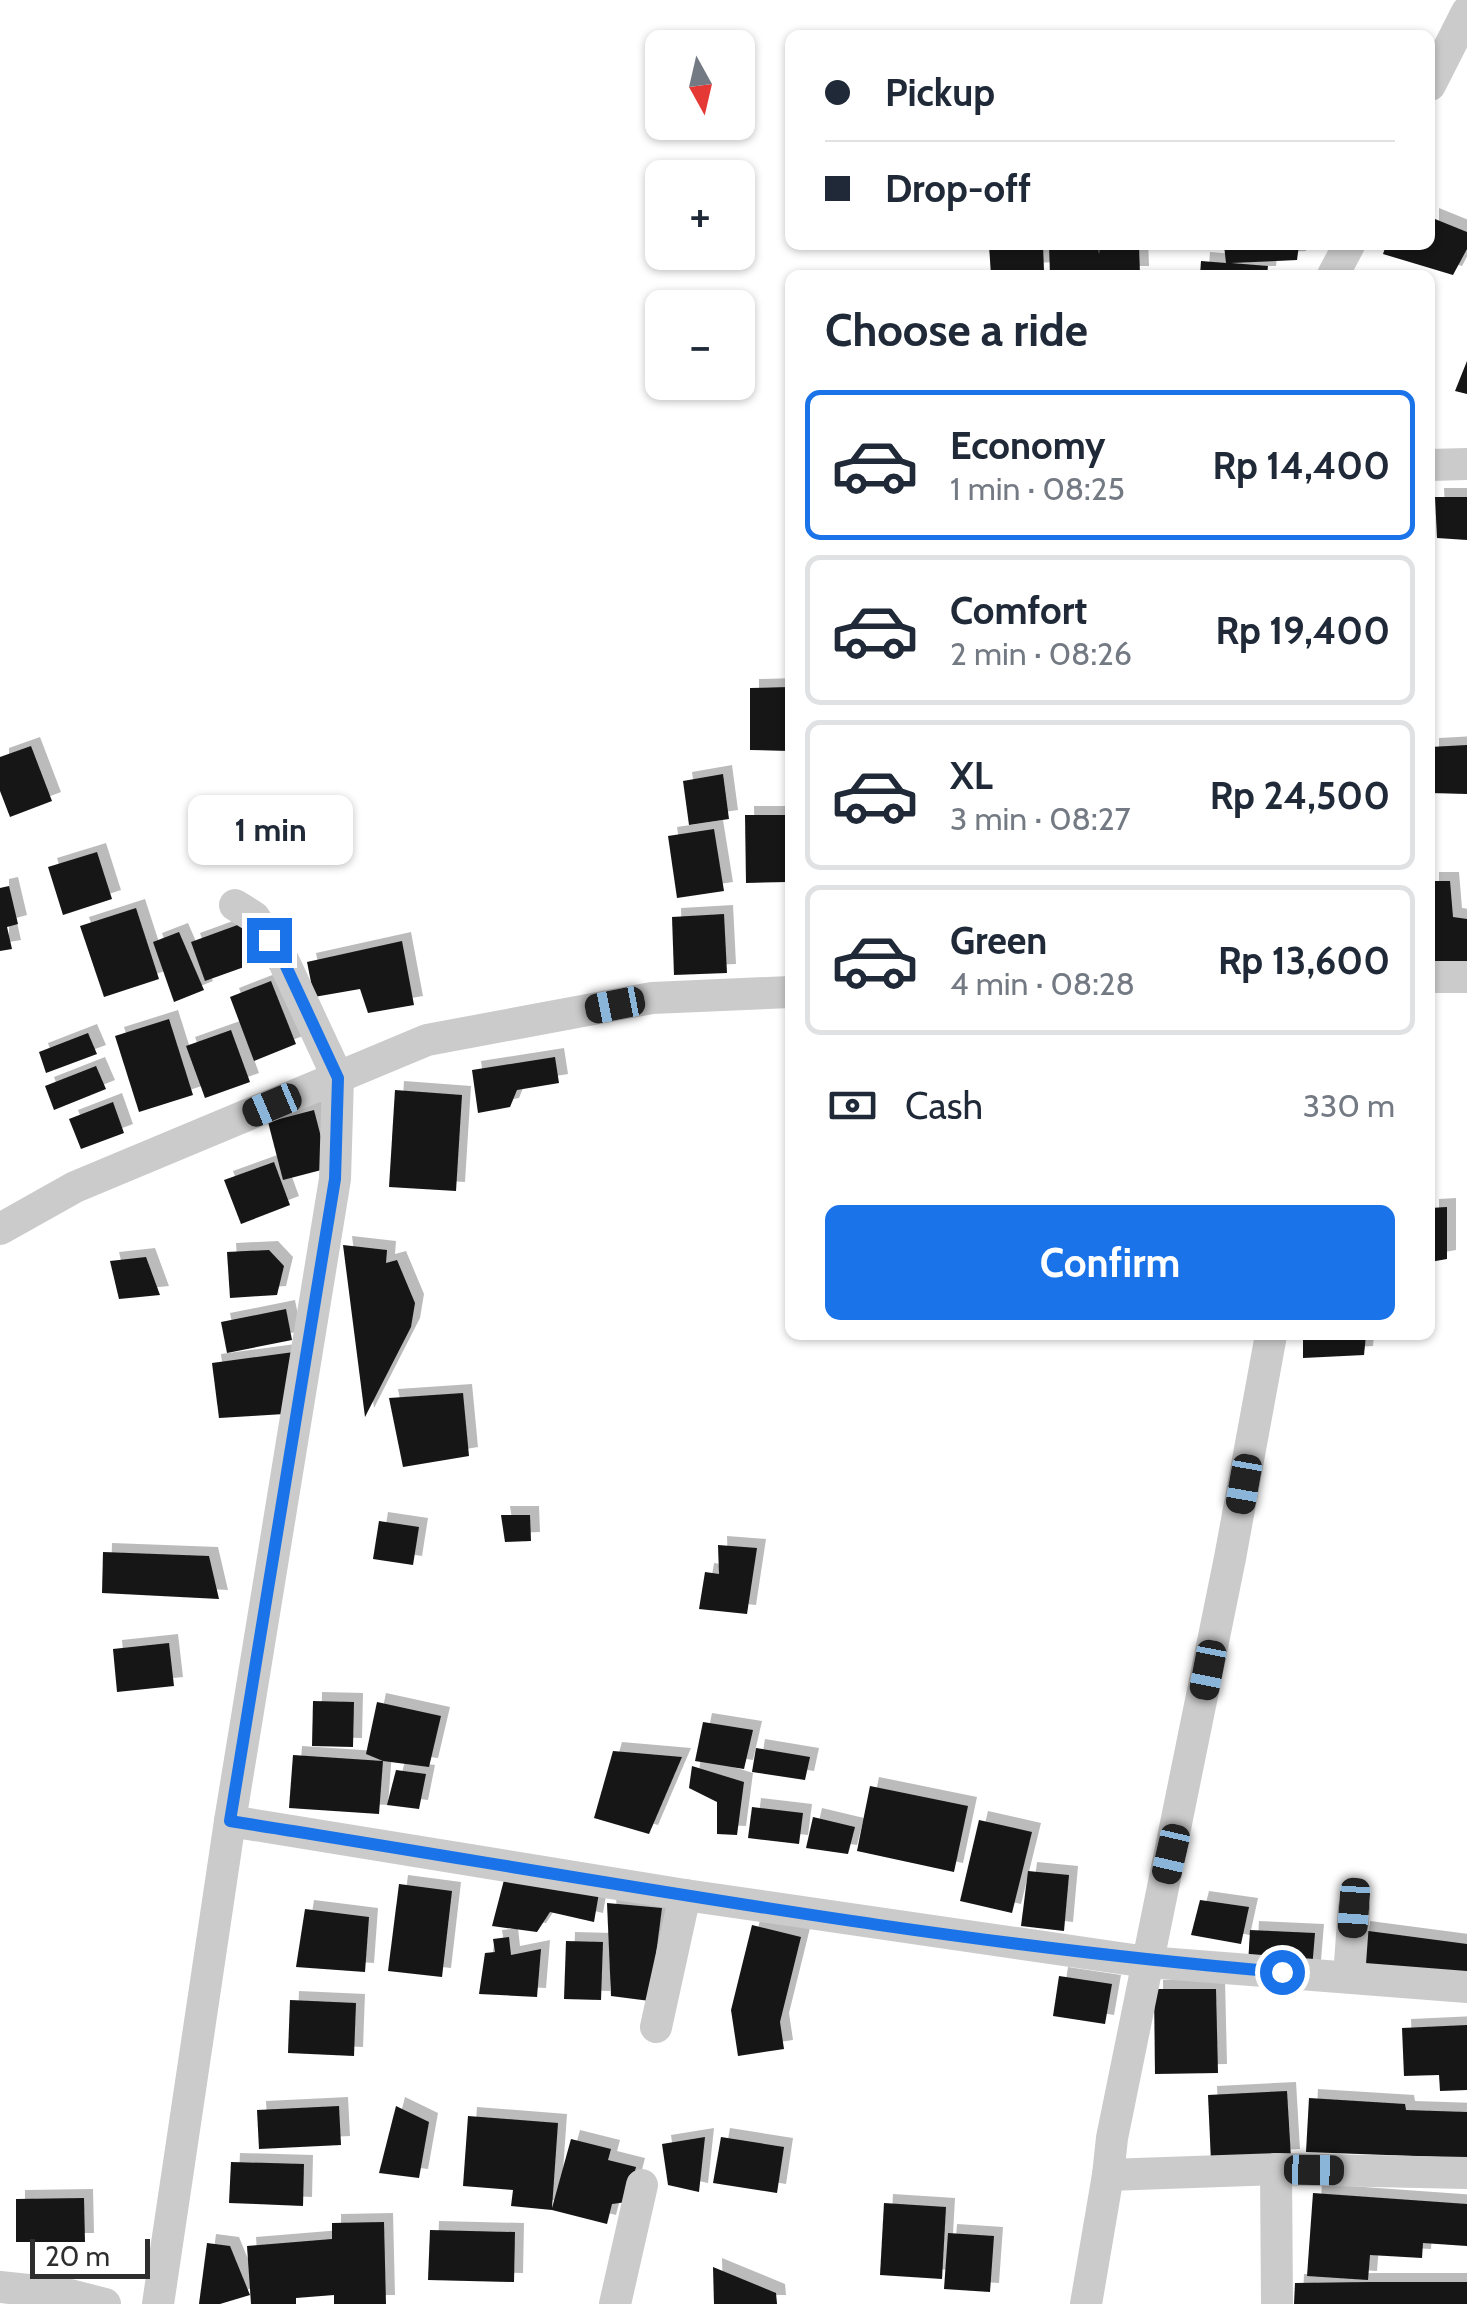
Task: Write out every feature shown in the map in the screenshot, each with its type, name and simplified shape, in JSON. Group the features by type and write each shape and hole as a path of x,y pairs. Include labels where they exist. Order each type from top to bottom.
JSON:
{"street":[{"path":"1435,75 1467,12"},
{"path":"1435,465 1467,464"},
{"path":"158,2304 230,1821 335,1179 338,1078 284,962 254,917 235,905"},
{"path":"1435,977 1467,977"},
{"path":"0,1229 75,1187 427,1040 652,998 785,992"},
{"path":"1086,2304 1147,1962 1220,1614 1270,1340"},
{"path":"230,1821 686,1895 1147,1962 1467,1987"},
{"path":"656,2028 686,1895"},
{"path":"1349,1977 1354,1908"},
{"path":"1108,2174 1276,2169 1467,2173"},
{"path":"1276,2169 1277,2304"},
{"path":"615,2304 642,2185"},
{"path":"0,2288 66,2294 106,2304"}],"building":[{"path":"1435,219 1467,232 1467,249 1453,275 1383,254 1384,250 1435,250"},
{"path":"989,250 1043,250 1044,270 991,270"},
{"path":"1049,250 1099,250 1099,254 1099,250 1139,250 1140,270 1050,270"},
{"path":"1225,250 1298,250 1297,260 1231,263 1268,266 1268,270 1200,270 1201,261 1226,263"},
{"path":"1467,361 1467,394 1455,391"},
{"path":"1435,497 1467,497 1467,540 1437,538"},
{"path":"785,687 785,751 750,750 750,688"},
{"path":"1467,745 1467,794 1435,793 1435,747"},
{"path":"31,746 52,801 10,817 0,791 0,757"},
{"path":"723,774 729,819 689,825 683,781"},
{"path":"745,815 785,815 785,882 746,883"},
{"path":"714,829 724,891 677,898 668,836"},
{"path":"97,852 112,899 63,915 48,867"},
{"path":"1435,881 1450,881 1453,917 1467,919 1467,971 1435,969"},
{"path":"9,886 18,924 7,927 12,949 0,951 0,888"},
{"path":"136,908 159,979 104,997 80,926"},
{"path":"724,914 727,973 674,975 672,917"},
{"path":"243,923 258,962 205,981 191,942"},
{"path":"179,932 204,990 174,1002 153,942"},
{"path":"402,941 414,1005 368,1013 360,989 314,997 307,962"},
{"path":"271,981 296,1044 254,1061 230,997"},
{"path":"169,1019 193,1095 139,1112 115,1036"},
{"path":"231,1030 250,1082 205,1098 186,1046"},
{"path":"88,1033 97,1054 46,1073 39,1052"},
{"path":"555,1057 559,1083 517,1090 510,1107 478,1113 472,1070"},
{"path":"96,1066 106,1089 54,1110 45,1086"},
{"path":"395,1090 462,1095 456,1191 389,1187"},
{"path":"113,1102 124,1133 81,1149 69,1119"},
{"path":"314,1110 329,1168 283,1180 268,1122"},
{"path":"274,1162 290,1205 241,1224 224,1180"},
{"path":"1447,1207 1447,1259 1435,1261 1435,1208"},
{"path":"343,1245 387,1250 386,1263 397,1260 415,1303 411,1327 365,1417"},
{"path":"269,1250 284,1266 277,1295 230,1298 227,1252"},
{"path":"146,1257 160,1295 119,1299 110,1261"},
{"path":"286,1309 292,1340 227,1353 221,1322"},
{"path":"1303,1340 1366,1340 1364,1355 1303,1358"},
{"path":"294,1352 284,1414 219,1418 212,1363"},
{"path":"463,1393 469,1456 403,1467 389,1398"},
{"path":"501,1515 530,1515 531,1541 505,1542"},
{"path":"379,1521 419,1527 413,1565 373,1559"},
{"path":"718,1545 757,1548 747,1614 699,1609 705,1572 719,1574"},
{"path":"103,1552 209,1556 219,1599 102,1593"},
{"path":"169,1643 174,1686 117,1692 113,1649"},
{"path":"313,1701 354,1702 353,1747 312,1746"},
{"path":"377,1702 441,1716 429,1767 383,1761 366,1754"},
{"path":"703,1722 753,1730 744,1769 695,1761"},
{"path":"756,1748 810,1757 805,1780 752,1772"},
{"path":"613,1751 682,1757 649,1834 594,1818"},
{"path":"293,1755 383,1761 379,1814 289,1808"},
{"path":"692,1766 744,1782 737,1835 717,1834 717,1802 689,1788"},
{"path":"396,1770 426,1774 419,1809 387,1805"},
{"path":"870,1786 968,1806 954,1872 857,1851"},
{"path":"752,1807 803,1813 799,1844 748,1838"},
{"path":"813,1817 855,1827 848,1854 806,1848"},
{"path":"979,1820 1032,1832 1012,1913 960,1901"},
{"path":"1028,1871 1069,1875 1064,1931 1021,1926"},
{"path":"504,1880 599,1893 594,1922 550,1912 537,1932 492,1926"},
{"path":"399,1884 452,1891 442,1977 388,1971"},
{"path":"1200,1900 1249,1907 1241,1944 1191,1935"},
{"path":"607,1903 662,1908 650,2001 611,1996"},
{"path":"305,1909 369,1917 365,1972 296,1967"},
{"path":"752,1925 801,1937 780,2022 784,2049 738,2056 731,2010"},
{"path":"1250,1930 1315,1933 1312,1969 1248,1965"},
{"path":"1361,1930 1467,1944 1467,1979 1356,1968"},
{"path":"509,1937 511,1955 541,1949 537,1997 479,1994 485,1953 495,1952 493,1939"},
{"path":"566,1941 603,1942 601,2000 564,1999"},
{"path":"1059,1976 1112,1984 1105,2024 1053,2016"},
{"path":"1154,1989 1216,1989 1218,2073 1155,2074"},
{"path":"290,2000 356,2003 354,2056 288,2053"},
{"path":"1467,2025 1467,2090 1440,2091 1439,2075 1404,2076 1402,2028"},
{"path":"1287,2091 1291,2158 1211,2162 1208,2095"},
{"path":"1309,2098 1405,2104 1406,2110 1467,2112 1467,2158 1306,2152"},
{"path":"339,2106 341,2145 259,2149 257,2110"},
{"path":"396,2106 429,2122 419,2178 379,2173"},
{"path":"468,2116 558,2123 552,2208 571,2139 611,2149 608,2160 636,2167 627,2202 612,2204 607,2224 552,2210 511,2206 513,2190 463,2186"},
{"path":"705,2137 699,2192 668,2185 662,2144"},
{"path":"721,2137 784,2147 777,2193 713,2183"},
{"path":"231,2162 304,2164 303,2206 229,2203"},
{"path":"1313,2193 1467,2204 1467,2246 1423,2243 1422,2258 1370,2255 1368,2280 1307,2276"},
{"path":"84,2198 85,2242 16,2242 16,2199"},
{"path":"884,2203 946,2207 942,2279 880,2275"},
{"path":"384,2222 386,2304 334,2304 334,2295 296,2298 296,2304 251,2304 247,2246 332,2239 332,2223"},
{"path":"430,2230 515,2232 514,2282 428,2280"},
{"path":"948,2233 994,2236 990,2292 944,2289"},
{"path":"207,2243 230,2246 250,2295 220,2304 199,2304"},
{"path":"713,2267 776,2293 777,2304 714,2304"},
{"path":"1467,2282 1467,2304 1294,2304 1295,2283"}],"route":[{"path":"269,940 284,962 338,1078 335,1179 230,1821 686,1895 1070,1951 1147,1962 1282,1972"}]}
